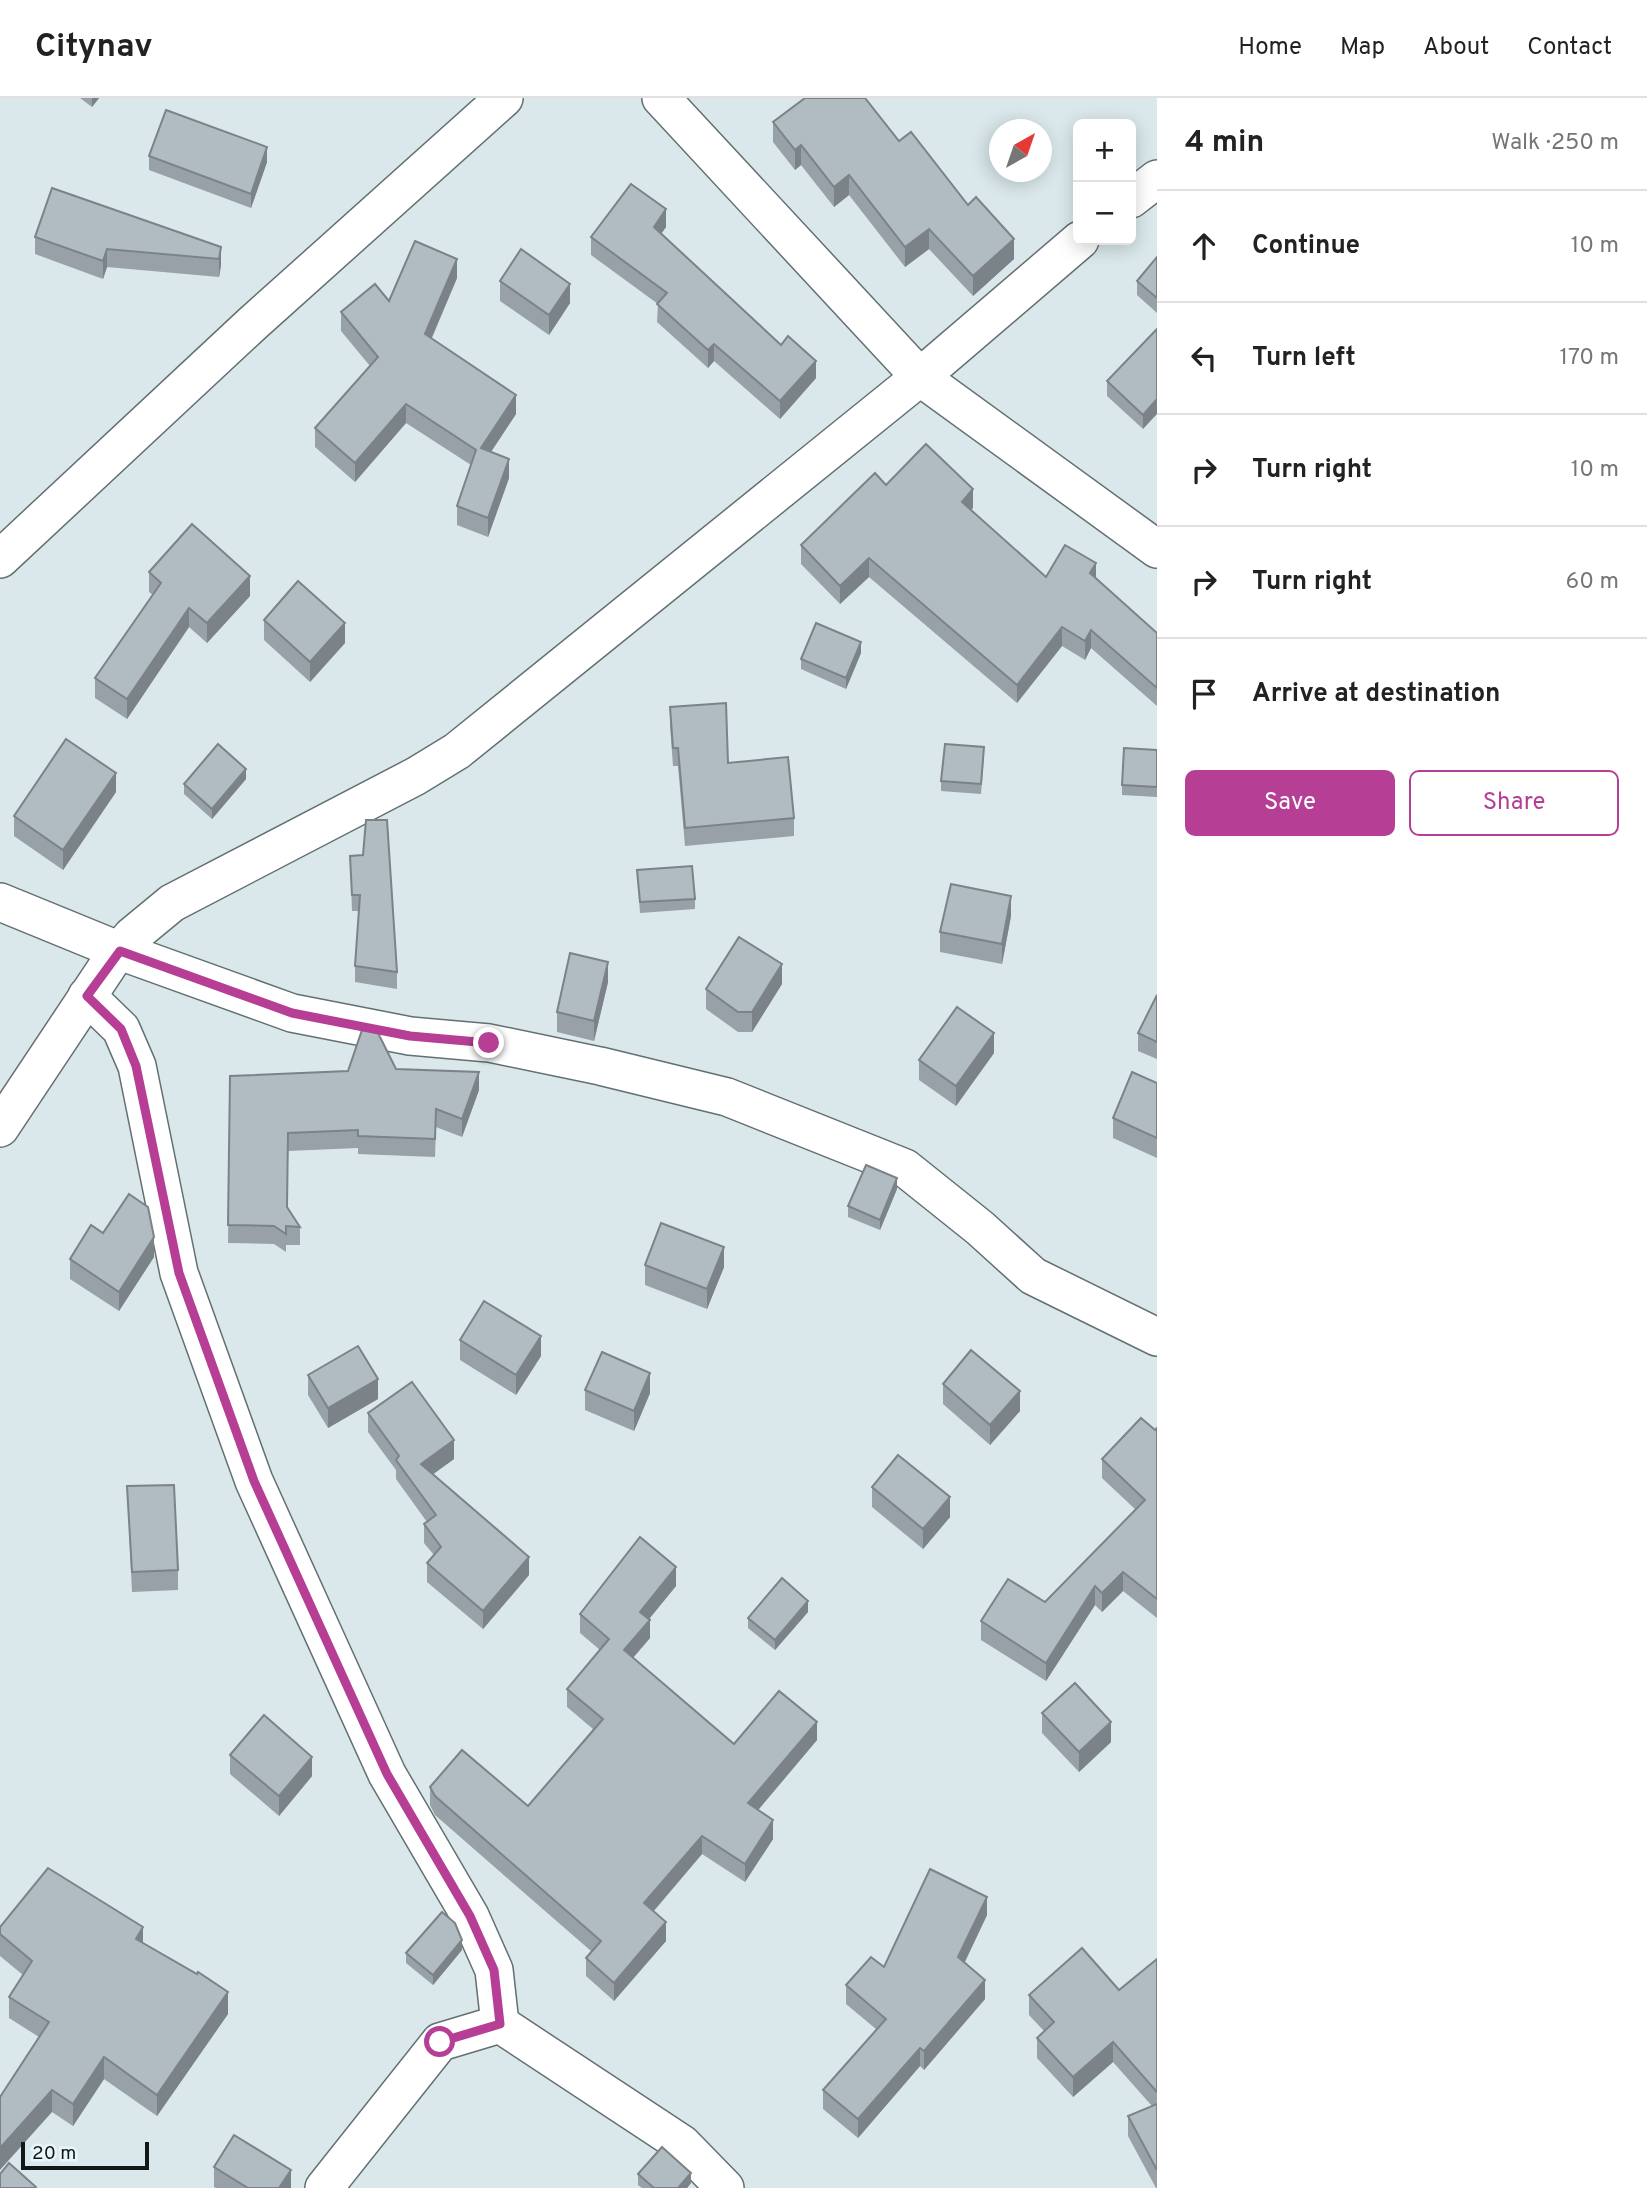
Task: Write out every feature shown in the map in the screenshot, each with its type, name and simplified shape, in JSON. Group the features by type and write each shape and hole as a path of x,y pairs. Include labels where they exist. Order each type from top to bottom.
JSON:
{"street":[{"path":"0,559 252,324 504,98"},
{"path":"660,98 920,377 1157,549"},
{"path":"1136,196 1157,179"},
{"path":"0,1128 120,951 132,936 172,903 416,776 457,751 920,377 1074,245"},
{"path":"0,902 120,951 292,1013 410,1036 489,1043 600,1066 727,1097 905,1168 980,1228 1033,1276 1157,1337"},
{"path":"87,996 121,1029 136,1066 179,1273 254,1481 387,1774 470,1916 494,1970 500,2024"},
{"path":"324,2188 440,2042 500,2024"},
{"path":"500,2024 682,2144 725,2188"}],"building":[{"path":"805,98 865,98 899,141 911,132 968,205 976,197 1014,239 973,276 929,229 905,247 849,175 834,187 801,145 795,150 773,122"},
{"path":"166,110 267,147 251,194 149,156"},
{"path":"631,184 666,209 654,227 781,345 788,336 816,361 780,401 714,344 708,350 657,304 667,293 591,237"},
{"path":"52,188 221,247 219,259 107,249 103,261 35,237"},
{"path":"415,241 457,259 425,334 516,395 481,448 509,459 488,518 457,506 476,450 406,404 355,463 315,428 378,357 341,312 375,284 389,301"},
{"path":"521,249 570,284 549,315 500,281"},
{"path":"1157,257 1157,298 1137,281"},
{"path":"1157,329 1157,399 1143,415 1107,381"},
{"path":"926,444 973,489 962,502 1046,577 1065,545 1096,563 1090,573 1157,633 1157,688 1091,630 1085,641 1062,627 1017,685 869,558 840,586 801,545 875,473 886,485"},
{"path":"192,524 250,576 207,623 189,608 127,699 95,678 161,583 149,572"},
{"path":"298,581 345,623 310,662 264,620"},
{"path":"816,623 861,642 846,678 801,659"},
{"path":"726,703 728,763 788,757 794,818 685,828 678,748 673,748 670,707"},
{"path":"66,739 116,773 63,850 14,816"},
{"path":"218,744 246,769 212,809 184,784"},
{"path":"945,744 984,747 981,784 941,781"},
{"path":"1124,748 1157,750 1157,787 1122,785"},
{"path":"366,820 387,820 397,972 355,966 360,895 352,895 350,856 363,855"},
{"path":"692,866 695,899 640,902 637,870"},
{"path":"951,884 1011,896 1002,944 940,932"},
{"path":"739,937 782,964 752,1012 738,1012 706,989"},
{"path":"570,953 608,962 594,1021 557,1012"},
{"path":"1157,995 1157,1042 1138,1033"},
{"path":"957,1007 994,1033 956,1086 919,1060"},
{"path":"362,1030 378,1033 396,1069 479,1072 462,1119 436,1109 435,1139 358,1136 358,1130 288,1133 287,1207 300,1227 286,1226 286,1234 274,1226 228,1225 230,1076 348,1071"},
{"path":"1132,1072 1157,1083 1157,1138 1113,1118"},
{"path":"866,1165 897,1178 880,1220 848,1206"},
{"path":"129,1194 148,1207 154,1237 119,1292 70,1259 91,1225 103,1233"},
{"path":"661,1223 724,1247 707,1289 645,1265"},
{"path":"484,1301 541,1336 516,1375 460,1340"},
{"path":"358,1346 378,1379 328,1408 308,1375"},
{"path":"971,1350 1020,1391 990,1425 943,1384"},
{"path":"602,1352 650,1373 634,1411 585,1390"},
{"path":"412,1382 454,1440 421,1464 529,1557 483,1611 427,1563 441,1547 424,1524 436,1515 396,1460 399,1456 368,1413"},
{"path":"1141,1418 1155,1430 1157,1428 1157,1599 1123,1572 1102,1593 1095,1586 1046,1663 981,1621 1008,1579 1045,1602 1145,1500 1102,1459"},
{"path":"898,1455 950,1497 923,1529 872,1487"},
{"path":"174,1485 178,1570 132,1572 127,1486"},
{"path":"640,1537 676,1567 640,1612 650,1620 624,1650 734,1744 779,1691 817,1722 748,1803 773,1820 745,1864 702,1836 644,1903 666,1922 614,1983 586,1958 601,1941 435,1796 430,1787 462,1750 528,1806 603,1719 567,1689 609,1639 580,1614"},
{"path":"782,1578 808,1601 775,1640 748,1618"},
{"path":"1075,1683 1111,1722 1079,1752 1042,1713"},
{"path":"264,1715 312,1757 279,1796 230,1755"},
{"path":"48,1868 143,1927 136,1939 197,1974 198,1972 228,1992 157,2095 104,2057 73,2104 52,2090 0,2148 0,2097 49,2022 9,1997 32,1961 0,1934 0,1927"},
{"path":"930,1869 987,1897 958,1957 985,1980 924,2051 920,2048 858,2119 823,2090 886,2019 846,1985 871,1957 884,1967"},
{"path":"442,1912 455,1923 462,1940 433,1975 406,1953"},
{"path":"1082,1948 1119,1990 1157,1959 1157,2092 1113,2042 1073,2077 1037,2038 1054,2022 1029,1995"},
{"path":"1157,2104 1157,2170 1128,2116"},
{"path":"234,2135 291,2170 279,2188 248,2188 214,2167"},
{"path":"662,2147 691,2173 678,2188 654,2188 638,2174"},
{"path":"9,2163 36,2187 0,2188 0,2174"}],"route":[{"path":"440,2042 500,2024 494,1970 470,1916 387,1774 254,1481 179,1273 136,1066 121,1029 87,996 120,951 292,1013 410,1036 489,1043"}]}
